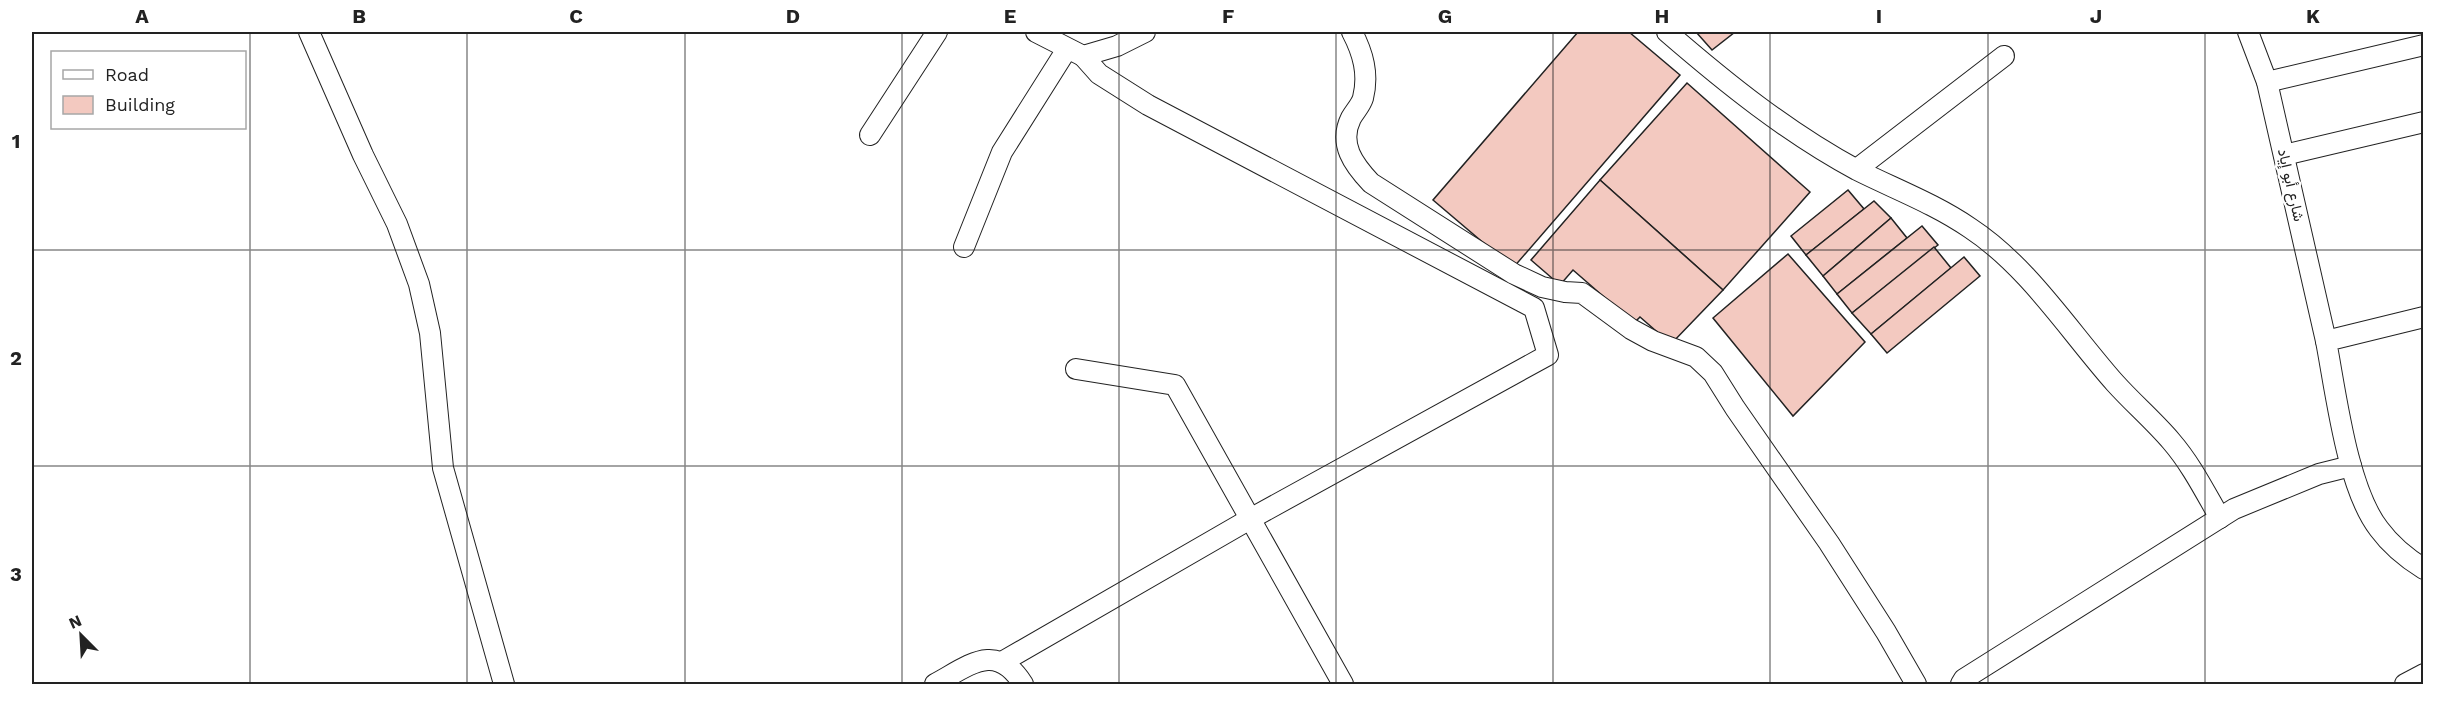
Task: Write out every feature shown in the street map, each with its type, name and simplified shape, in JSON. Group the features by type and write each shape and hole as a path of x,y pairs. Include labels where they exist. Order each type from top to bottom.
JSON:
{"street":[{"path":"309,32 363,155 397,224 419,284 430,333 443,468 504,684"},
{"path":"870,135 937,32"},
{"path":"1002,662 1250,519 1548,355 1534,308 1148,105 1099,74 1075,52 1036,32"},
{"path":"964,247 1002,152 1075,52 1109,49 1145,32"},
{"path":"1352,32 1363,54 1366,75 1363,100 1350,119 1346,137 1355,166 1371,183 1514,274 1542,287 1565,292 1582,292 1645,337 1696,357 1713,373 1829,543 1916,684"},
{"path":"1667,32 1734,88 1797,134 1857,169 1919,199 1971,228 2006,258 2049,303 2114,382 2172,442 2220,518"},
{"name":"شارع أبو إياد","path":"2248,32 2267,82 2326,341 2351,466 2367,507 2379,529 2412,562 2424,568"},
{"path":"2267,82 2424,45"},
{"path":"1857,169 2004,56"},
{"path":"2284,155 2424,122"},
{"path":"2326,341 2424,317"},
{"path":"1076,369 1176,385 1336,682"},
{"path":"1960,684 1964,679 2234,509 2319,474 2351,466"},
{"path":"935,684 983,660 997,660 1009,666 1023,684"},
{"path":"2405,684 2424,675"}],"building":[{"path":"1578,32 1629,32 1680,75 1513,268 1433,200"},
{"path":"1696,32 1735,32 1712,50"},
{"path":"1687,83 1810,192 1723,290 1600,180"},
{"path":"1600,180 1723,290 1671,344 1640,317 1634,323 1573,270 1560,285 1531,260"},
{"path":"1848,190 1864,209 1806,255 1791,236"},
{"path":"1874,201 1891,218 1823,276 1806,255"},
{"path":"1891,218 1907,238 1837,294 1823,276"},
{"path":"1922,226 1938,245 1852,313 1837,294"},
{"path":"1934,247 1951,268 1871,334 1852,313"},
{"path":"1788,254 1865,342 1793,416 1713,318"},
{"path":"1964,257 1980,276 1887,353 1871,334"}]}
